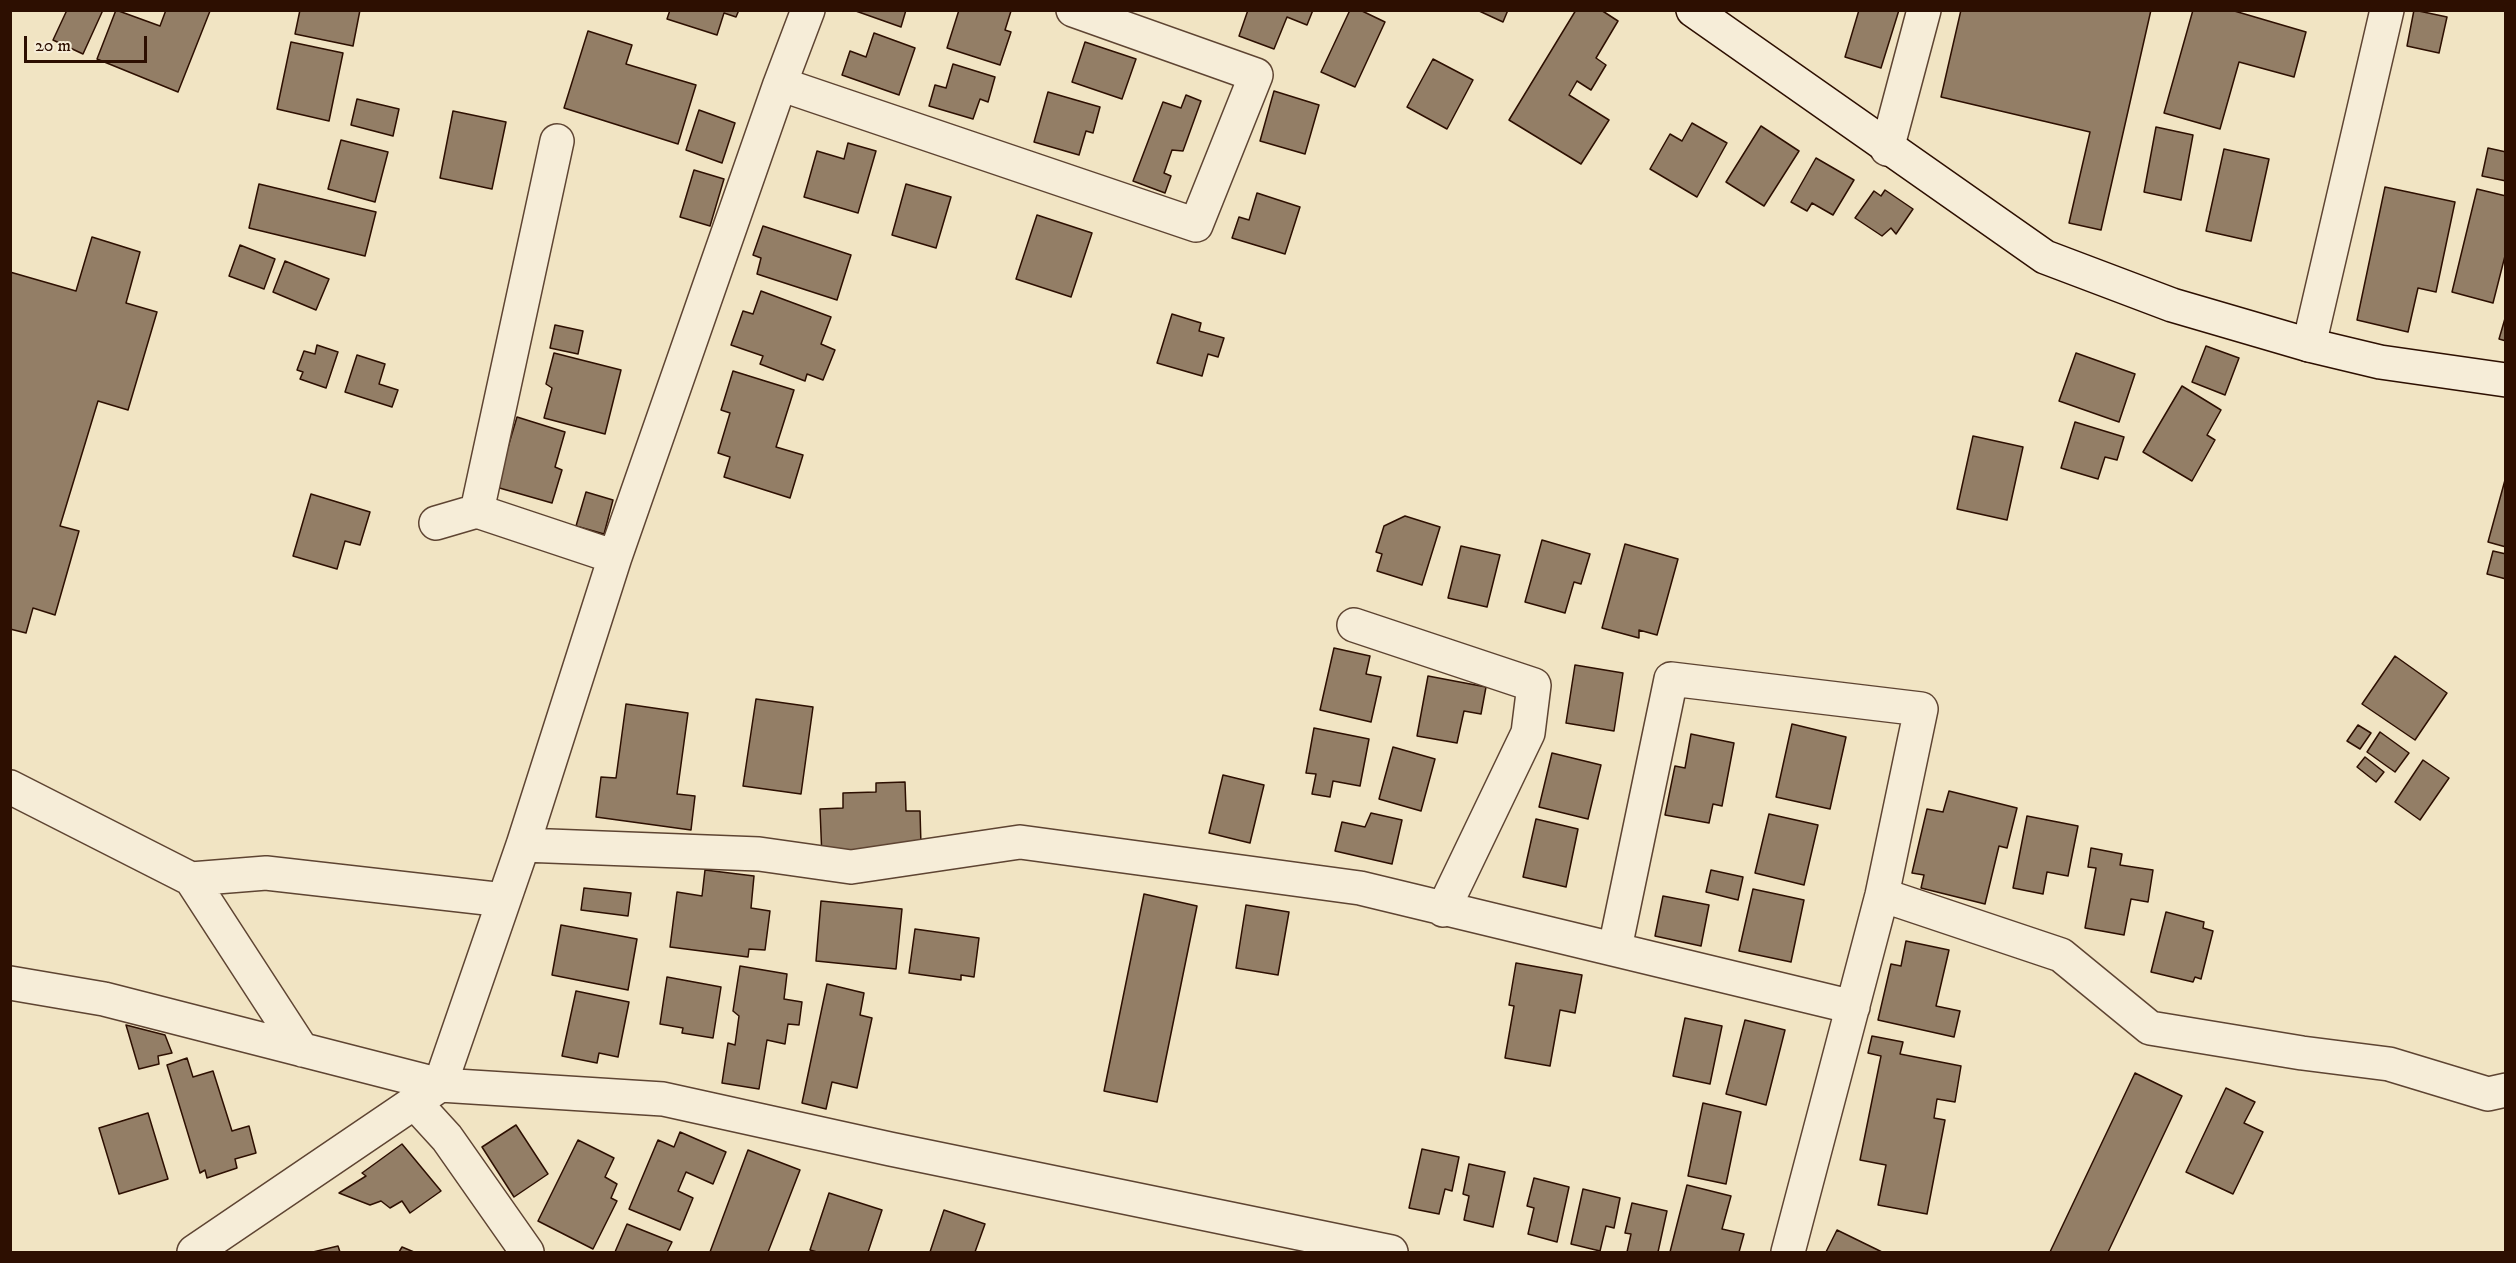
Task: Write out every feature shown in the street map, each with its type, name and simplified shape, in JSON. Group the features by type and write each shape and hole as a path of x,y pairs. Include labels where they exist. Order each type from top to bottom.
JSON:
{"street":[{"path":"194,1252 428,1094 504,900 615,557 808,10"},
{"path":"780,84 1196,225 1256,75 1073,10"},
{"path":"1693,10 1887,149 2045,257 2172,305 2309,345 2380,362 2505,380"},
{"path":"1887,149 1924,10"},
{"path":"2309,345 2387,10"},
{"path":"477,511 557,141"},
{"path":"436,523 477,511 615,557"},
{"path":"1354,625 1534,685 1528,733 1443,910"},
{"path":"1615,948 1671,679 1921,710 1882,895 1788,1252"},
{"path":"10,787 191,879 302,1050"},
{"path":"523,845 759,854 851,867 1020,842 1360,888 1443,910 1615,948 1853,1007"},
{"path":"191,879 266,873 504,900"},
{"path":"1882,895 2061,955 2150,1028 2302,1053 2390,1064 2488,1094 2505,1090"},
{"path":"10,983 104,999 302,1050 428,1094 663,1100 946,1161 1391,1252"},
{"path":"428,1094 447,1138 527,1252"}],"building":[{"path":"67,10 103,10 83,54 53,40"},
{"path":"116,10 160,26 166,10 210,11 178,92 97,59"},
{"path":"300,10 360,10 353,46 295,34"},
{"path":"670,10 739,10 736,17 724,13 717,35 667,19"},
{"path":"853,10 906,10 901,27"},
{"path":"959,10 1011,11 1005,30 1011,32 1000,65 947,48"},
{"path":"1248,10 1313,10 1307,25 1287,17 1274,49 1239,36"},
{"path":"1350,10 1360,10 1385,22 1355,87 1321,72"},
{"path":"1477,10 1508,10 1503,22"},
{"path":"1576,10 1601,10 1618,21 1596,58 1606,65 1591,90 1577,81 1569,95 1609,120 1581,164 1509,120"},
{"path":"1859,10 1899,10 1881,68 1845,57"},
{"path":"1961,10 2151,10 2101,230 2069,223 2090,132 1941,97"},
{"path":"2193,10 2231,10 2306,32 2294,77 2239,62 2220,129 2164,113"},
{"path":"2414,10 2447,17 2439,53 2407,46"},
{"path":"588,31 632,45 626,64 696,85 678,144 564,108"},
{"path":"874,33 915,48 899,95 842,75 850,51 866,57"},
{"path":"291,42 343,53 329,121 277,109"},
{"path":"1085,42 1136,59 1122,99 1072,82"},
{"path":"1433,59 1473,80 1447,129 1407,107"},
{"path":"953,64 995,77 988,102 980,99 973,119 929,106 935,85 946,88"},
{"path":"1274,91 1319,105 1305,154 1260,141"},
{"path":"1048,92 1100,107 1093,133 1086,131 1079,155 1034,142"},
{"path":"1186,95 1201,101 1183,151 1172,150 1164,173 1171,176 1165,193 1133,181 1163,102 1181,108"},
{"path":"357,99 399,109 393,136 351,125"},
{"path":"699,110 735,123 722,163 686,150"},
{"path":"453,111 506,122 492,189 440,178"},
{"path":"1692,123 1727,143 1697,197 1650,169 1670,134 1682,141"},
{"path":"1761,126 1799,151 1764,206 1726,182"},
{"path":"2156,127 2193,135 2181,200 2144,192"},
{"path":"341,140 388,152 375,202 328,189"},
{"path":"848,143 876,151 858,213 804,197 817,151 844,159"},
{"path":"2488,148 2506,152 2506,181 2482,176"},
{"path":"2224,149 2269,159 2251,241 2206,231"},
{"path":"1816,158 1854,180 1833,215 1812,203 1807,211 1791,202"},
{"path":"694,170 724,179 710,226 680,217"},
{"path":"259,184 376,212 365,256 249,228"},
{"path":"906,184 951,197 936,248 892,235"},
{"path":"2385,187 2455,202 2436,292 2418,288 2408,332 2357,320"},
{"path":"2477,189 2506,196 2506,252 2493,303 2452,292"},
{"path":"1885,190 1913,209 1896,234 1891,228 1882,236 1855,218 1874,191 1881,196"},
{"path":"1257,193 1300,207 1285,254 1232,238 1239,217 1249,220"},
{"path":"1037,215 1092,233 1071,297 1016,279"},
{"path":"763,226 851,255 837,300 757,274 761,258 753,255"},
{"path":"92,237 140,252 126,303 157,312 128,410 98,401 60,526 79,531 55,615 33,608 26,633 10,629 10,272 76,291"},
{"path":"240,245 275,259 264,289 229,276"},
{"path":"285,261 329,279 316,310 273,292"},
{"path":"761,291 831,317 821,344 835,350 823,380 807,374 805,381 760,364 763,356 731,345 743,311 753,314"},
{"path":"1172,314 1201,323 1199,331 1224,338 1218,357 1208,354 1202,376 1157,363"},
{"path":"2506,315 2506,341 2499,339"},
{"path":"555,325 583,331 578,354 550,348"},
{"path":"317,345 338,352 326,388 300,379 303,372 297,370 304,351 315,354"},
{"path":"2206,346 2239,358 2225,395 2192,382"},
{"path":"554,353 621,370 605,434 544,418 552,388 546,384"},
{"path":"2076,353 2135,374 2119,422 2059,401"},
{"path":"357,355 385,364 379,384 398,390 392,407 345,392"},
{"path":"733,371 794,390 776,447 803,455 790,498 724,477 730,457 718,453 730,413 721,410"},
{"path":"2182,386 2221,410 2207,435 2215,440 2192,481 2143,452"},
{"path":"517,417 565,432 555,467 562,470 552,503 496,487"},
{"path":"2075,422 2124,437 2117,460 2105,457 2098,479 2061,468"},
{"path":"1973,436 2023,447 2007,520 1957,509"},
{"path":"2506,480 2506,547 2488,542"},
{"path":"586,492 613,500 604,534 576,526"},
{"path":"311,494 370,512 360,545 345,541 337,569 293,556"},
{"path":"1405,516 1440,527 1422,585 1377,571 1382,554 1376,552 1384,526"},
{"path":"1542,540 1590,554 1581,584 1574,582 1565,613 1525,602"},
{"path":"1625,544 1678,559 1657,635 1639,630 1639,638 1602,628"},
{"path":"1461,546 1500,555 1487,607 1448,598"},
{"path":"2493,551 2506,554 2506,579 2487,574"},
{"path":"1334,648 1370,656 1366,674 1381,677 1371,722 1320,710"},
{"path":"2395,656 2447,693 2415,740 2362,704"},
{"path":"1575,665 1623,673 1614,731 1566,723"},
{"path":"1428,676 1486,687 1481,714 1464,711 1457,743 1417,736"},
{"path":"756,699 813,707 801,794 743,786"},
{"path":"626,704 688,713 677,794 695,796 691,830 596,817 601,777 616,778"},
{"path":"1792,724 1846,737 1830,809 1776,797"},
{"path":"2358,725 2371,733 2360,749 2347,741"},
{"path":"1314,728 1369,739 1360,786 1333,781 1330,797 1312,794 1316,774 1306,773"},
{"path":"2380,732 2409,753 2395,772 2367,752"},
{"path":"1691,734 1734,743 1722,806 1713,804 1709,823 1665,815 1675,766 1685,768"},
{"path":"1393,747 1435,759 1421,811 1379,799"},
{"path":"1552,753 1601,765 1588,819 1539,807"},
{"path":"2365,757 2384,772 2376,782 2357,767"},
{"path":"2423,760 2449,778 2420,820 2395,802"},
{"path":"1223,775 1264,785 1250,843 1209,833"},
{"path":"905,782 906,811 920,811 921,846 822,858 820,809 843,808 843,793 876,792 876,783"},
{"path":"1949,791 2017,808 2007,848 1999,846 1985,904 1921,888 1924,875 1912,873 1927,809 1943,812"},
{"path":"1371,813 1402,820 1392,864 1335,851 1342,822 1365,827"},
{"path":"1769,814 1818,825 1804,885 1755,873"},
{"path":"2027,816 2078,826 2068,876 2047,872 2043,894 2013,888"},
{"path":"1536,819 1578,829 1566,887 1523,877"},
{"path":"2091,848 2122,854 2120,865 2153,870 2148,902 2131,899 2124,935 2085,928 2096,868 2088,867"},
{"path":"705,870 754,876 751,908 770,911 765,950 749,949 748,957 670,947 677,892 702,896"},
{"path":"1711,870 1743,877 1738,900 1706,892"},
{"path":"584,888 631,893 628,916 581,910"},
{"path":"1753,889 1804,900 1791,962 1739,951"},
{"path":"1144,894 1197,906 1157,1102 1104,1091"},
{"path":"1663,896 1709,905 1701,946 1655,936"},
{"path":"821,901 902,909 896,969 816,961"},
{"path":"1246,905 1289,912 1278,975 1236,968"},
{"path":"2166,912 2204,922 2203,928 2213,931 2201,979 2195,977 2193,982 2151,972"},
{"path":"561,925 637,939 628,990 552,975"},
{"path":"915,929 979,938 974,977 961,975 961,980 909,973"},
{"path":"1906,941 1949,950 1936,1006 1960,1011 1954,1037 1878,1020 1891,964 1901,966"},
{"path":"1516,963 1582,975 1575,1013 1560,1010 1550,1066 1505,1058 1514,1006 1509,1005"},
{"path":"740,966 787,974 784,999 802,1002 799,1025 788,1024 785,1044 767,1040 759,1089 722,1083 728,1043 735,1045 739,1016 733,1011"},
{"path":"667,977 721,987 713,1038 682,1033 683,1028 660,1024"},
{"path":"827,984 864,993 860,1015 872,1018 857,1088 832,1082 826,1109 802,1103"},
{"path":"576,991 629,1002 618,1057 599,1053 597,1063 562,1056"},
{"path":"1685,1018 1722,1026 1710,1084 1673,1076"},
{"path":"1745,1020 1785,1030 1766,1105 1726,1094"},
{"path":"126,1025 165,1035 172,1053 158,1056 159,1064 139,1069"},
{"path":"1872,1036 1903,1042 1900,1054 1961,1066 1955,1102 1937,1099 1934,1118 1945,1120 1927,1214 1878,1205 1886,1165 1860,1160 1881,1056 1868,1053"},
{"path":"187,1058 193,1077 213,1071 232,1131 249,1126 256,1153 235,1159 237,1168 207,1178 205,1170 200,1173 167,1065"},
{"path":"2135,1073 2182,1096 2108,1252 2050,1252"},
{"path":"2226,1088 2255,1102 2244,1123 2263,1132 2233,1194 2186,1172"},
{"path":"1703,1103 1741,1112 1726,1184 1688,1176"},
{"path":"148,1113 168,1179 119,1194 99,1128"},
{"path":"516,1125 548,1174 514,1197 482,1147"},
{"path":"680,1132 726,1152 713,1184 686,1172 678,1191 693,1198 680,1230 629,1209 658,1140 674,1147"},
{"path":"578,1140 614,1158 605,1177 617,1184 611,1198 617,1201 593,1249 538,1221"},
{"path":"402,1144 441,1191 410,1213 402,1201 390,1208 381,1201 370,1205 339,1193 366,1176 362,1173"},
{"path":"1422,1149 1459,1157 1452,1191 1445,1189 1439,1214 1409,1208"},
{"path":"748,1150 800,1170 768,1252 710,1252"},
{"path":"1469,1164 1505,1172 1493,1227 1464,1220 1469,1196 1463,1194"},
{"path":"1534,1178 1569,1187 1557,1242 1528,1234 1534,1208 1527,1206"},
{"path":"1687,1185 1731,1196 1722,1229 1744,1234 1739,1252 1670,1252"},
{"path":"1583,1189 1620,1198 1614,1228 1606,1226 1600,1251 1571,1244"},
{"path":"829,1193 882,1210 868,1252 810,1250"},
{"path":"1632,1203 1667,1211 1658,1252 1627,1252 1631,1234 1625,1233"},
{"path":"944,1210 985,1224 975,1252 930,1252"},
{"path":"627,1224 672,1242 667,1252 615,1252"},
{"path":"1837,1230 1882,1252 1826,1252"},
{"path":"338,1246 340,1252 313,1252"},
{"path":"402,1247 414,1252 399,1252"}]}
